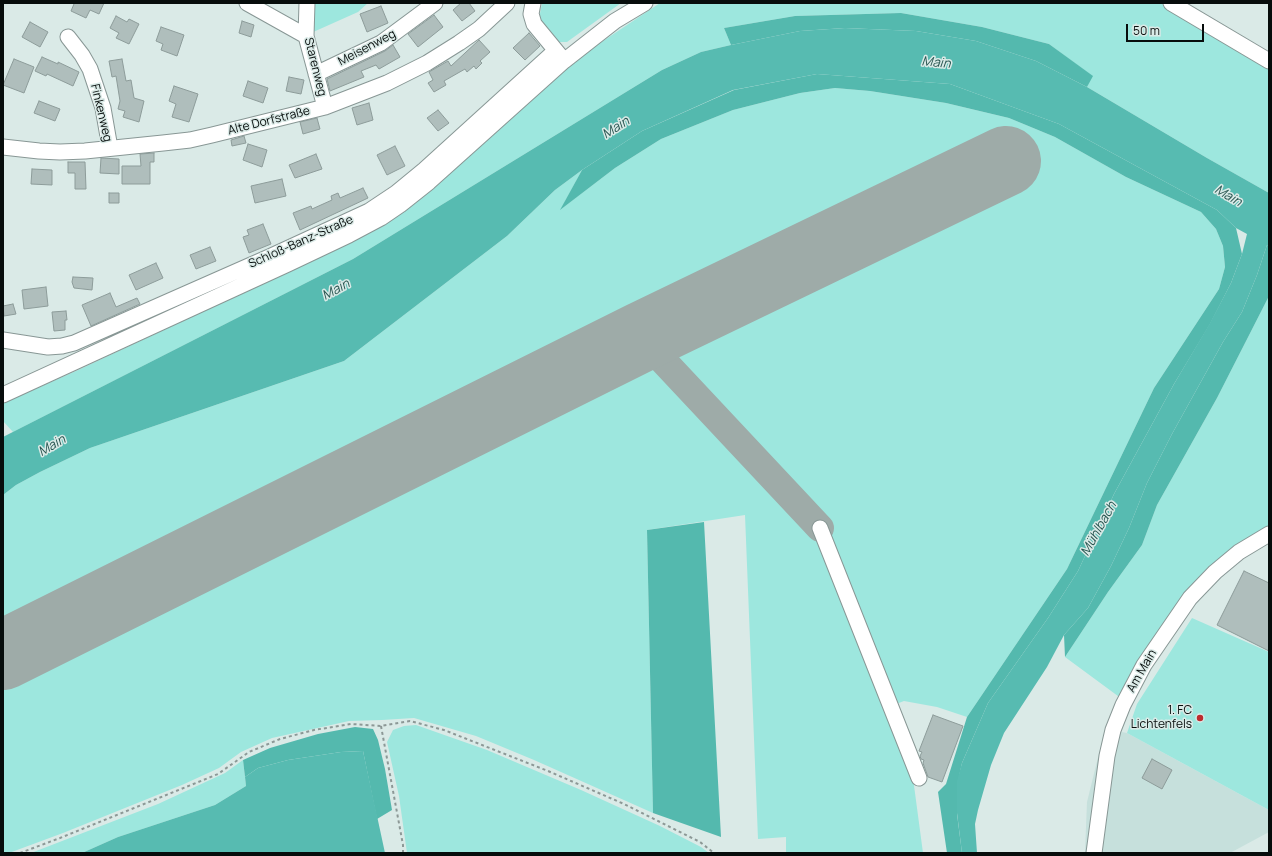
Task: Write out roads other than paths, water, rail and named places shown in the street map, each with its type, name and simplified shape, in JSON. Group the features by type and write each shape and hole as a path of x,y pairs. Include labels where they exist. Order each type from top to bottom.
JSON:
{"street":[{"path":"247,3 306,36"},
{"name":"Starenweg","path":"306,3 306,36 325,107"},
{"name":"Meisenweg","path":"316,74 381,43 435,3"},
{"name":"Alte Dorfstraße","path":"3,147 39,152 79,151 190,140 325,107 387,83 427,63 479,30 507,3"},
{"path":"533,3 531,14 534,24 559,56"},
{"path":"3,395 315,251 381,218 429,182 559,56 645,3"},
{"path":"1171,3 1269,61"},
{"name":"Finkenweg","path":"68,37 82,55 90,69 103,108 110,148"},
{"name":"Schloß-Banz-Straße","path":"3,340 48,347 74,343 369,211 396,193 559,56"},
{"path":"820,528 919,778"},
{"name":"Am Main","path":"1094,853 1107,756 1113,730 1123,705 1144,666 1190,598 1239,552 1269,534"}],"water":[{"path":"845,28 916,31 976,41 1036,61 1087,87 1269,193 1269,246 1267,245 1242,312 1223,342 1172,434 1147,483 1129,528 1111,566 1088,608 1064,635 1047,667 1004,733 991,765 978,810 975,824 977,853 962,853 957,813 957,781 962,763 988,703 1048,618 1078,571 1114,494 1231,283 1242,254 1247,234 1236,228 1217,210 1059,124 950,84 817,74 733,90 642,131 582,170 555,190 507,236 344,361 90,448 40,472 16,485 3,495 3,437 353,259 662,70 701,52 731,45 800,31"},
{"path":"363,751 385,853 82,853 118,837 215,805 246,786 245,777 258,768 288,760 341,752"}],"place":[{"name":"1. FC Lichtenfels","path":"1200,718"}],"water label":[{"name":"Main","path":"936,63"},
{"name":"Main","path":"616,128"},
{"name":"Main","path":"1228,196"},
{"name":"Main","path":"336,290"},
{"name":"Main","path":"52,446"},
{"name":"Mühlbach","path":"1099,529"}]}
